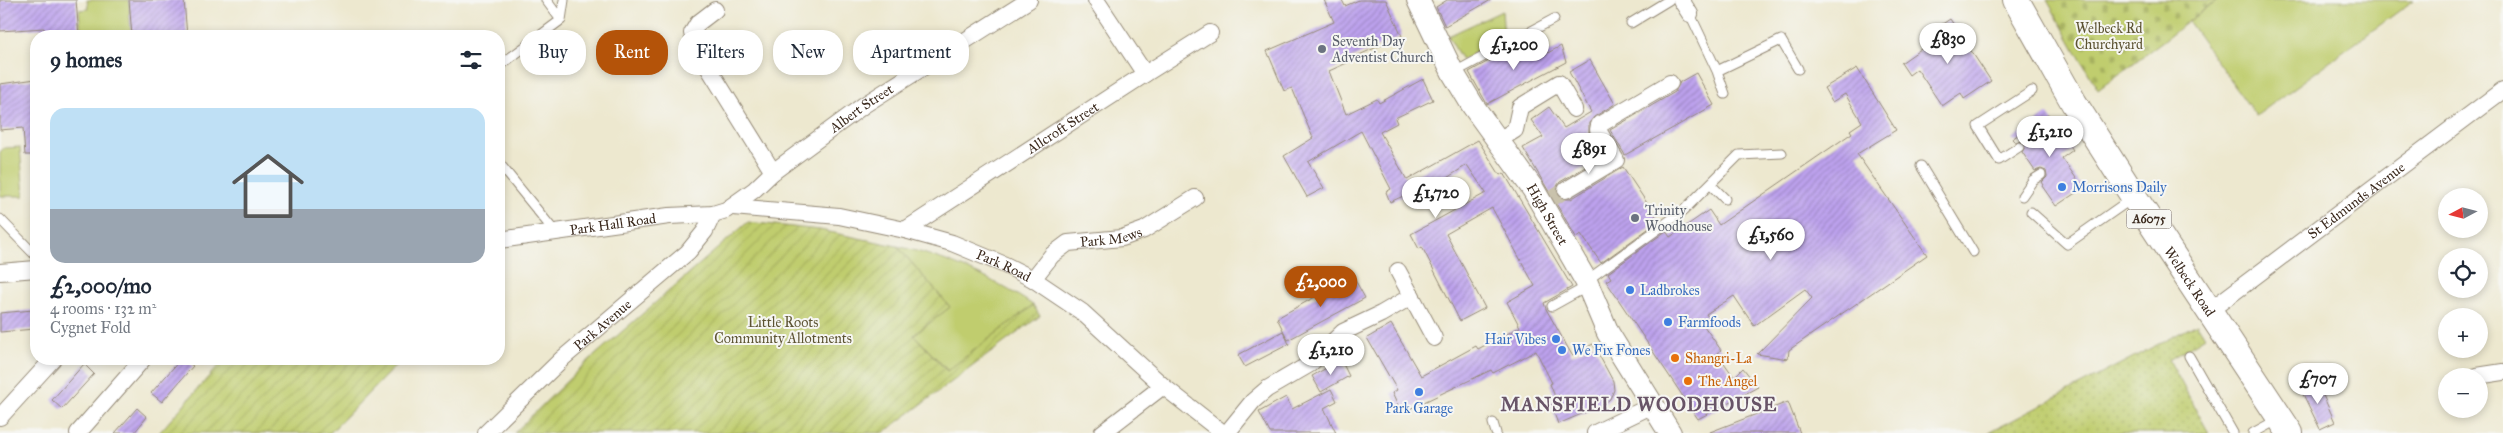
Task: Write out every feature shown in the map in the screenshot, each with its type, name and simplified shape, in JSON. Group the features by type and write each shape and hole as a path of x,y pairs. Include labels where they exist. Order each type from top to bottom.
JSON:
{"main road":[{"name":"Welbeck Road","path":"2016,0 2074,103 2285,426"}],"street":[{"name":"Albert Street","path":"724,210 864,105 1029,0"},
{"path":"1096,0 1145,74"},
{"name":"High Street","path":"1418,0 1453,73 1473,106 1547,202 1587,284 1608,333 1670,433"},
{"path":"1680,0 1690,14"},
{"path":"715,10 698,23 692,33 695,46 773,172"},
{"name":"Allcroft Street","path":"905,230 1210,33"},
{"path":"1498,140 1515,130 1520,107 1560,83 1574,110"},
{"path":"1566,190 1616,160 1598,130 1599,125 1670,83"},
{"name":"St Edmunds Avenue","path":"2210,311 2503,90"},
{"name":"Park Mews","path":"1033,279 1052,255 1068,243 1122,238 1144,230 1195,198"},
{"name":"Park Road","path":"724,210 839,216 905,230 952,243 1033,279 1082,312 1163,386 1224,433"},
{"name":"Park Hall Road","path":"505,239 724,210"},
{"name":"Park Avenue","path":"486,433 563,358 688,252 724,210"},
{"path":"0,272 30,270"},
{"path":"1398,271 1434,338"},
{"path":"1228,433 1253,401 1267,389 1310,364 1344,332 1412,296"},
{"path":"0,416 47,365"},
{"path":"78,433 138,365"},
{"path":"2488,374 2503,372"},
{"path":"1102,433 1163,386"},
{"path":"1595,433 1653,405"}],"lane":[{"path":"546,0 561,20"},
{"path":"505,62 561,20 564,0"},
{"path":"1630,23 1669,0"},
{"path":"1690,14 1717,71 1725,94"},
{"path":"1453,73 1554,19"},
{"path":"1717,71 1781,40 1798,69"},
{"path":"2019,147 1999,160 1978,126 2032,91"},
{"path":"1552,306 1587,284 1683,211 1711,185 1739,154 1782,153"},
{"path":"1922,166 1973,252"},
{"path":"505,170 555,232"},
{"path":"2022,196 2033,180 2041,175"},
{"path":"1711,185 1725,200"},
{"path":"2032,212 2066,244 2134,197"},
{"path":"0,219 30,250"},
{"path":"2189,356 2233,433"},
{"path":"1493,424 1496,433"},
{"path":"2253,433 2285,426"}],"green space":[{"path":"87,0 129,0 131,30 81,30 79,10 88,9"},
{"name":"Welbeck Rd Churchyard","path":"2047,0 2217,0 2098,90"},
{"path":"2217,0 2414,0 2256,116 2189,22"},
{"path":"1502,11 1504,37 1462,60 1448,36"},
{"path":"20,147 24,196 0,196 0,152 4,148"},
{"name":"Little Roots Community Allotments","path":"748,222 820,230 897,246 950,307 914,335 947,371 1033,305 1040,316 883,433 514,433 579,369"},
{"path":"897,246 950,262 985,277 1033,305 948,371 914,335 950,307"},
{"path":"2197,324 2205,337 2169,360 2209,433 1988,433"},
{"path":"219,365 396,365 330,433 159,433"}],"building":[{"path":"0,0 76,0 78,30 44,30 44,28 0,31"},
{"path":"129,0 184,0 186,30 132,30"},
{"path":"1324,0 1342,0 1345,6 1359,0 1386,0 1402,36 1350,59 1351,61 1329,71 1346,114 1377,99 1379,103 1423,79 1433,100 1395,118 1397,123 1380,132 1407,180 1478,140 1500,175 1504,173 1572,287 1544,303 1572,355 1593,344 1613,381 1614,390 1610,399 1603,405 1558,424 1550,402 1556,399 1550,384 1552,383 1536,351 1493,373 1491,370 1401,413 1392,393 1397,390 1367,338 1391,324 1421,376 1476,346 1478,349 1520,327 1507,302 1535,286 1492,208 1446,234 1485,308 1460,321 1422,247 1419,249 1411,234 1486,193 1467,165 1425,192 1421,188 1390,202 1386,192 1391,189 1361,131 1308,162 1324,188 1307,197 1284,156 1313,138 1292,88 1284,91 1267,51 1334,22"},
{"path":"1447,0 1491,0 1445,26 1436,7"},
{"path":"1950,19 1991,81 1964,99 1961,93 1942,106 1917,69 1909,75 1901,63 1928,44 1923,37"},
{"path":"1526,44 1532,45 1538,58 1561,46 1566,62 1487,104 1469,72 1505,52 1507,55"},
{"path":"1590,60 1615,104 1594,117 1589,123 1589,135 1602,157 1560,182 1557,186 1557,195 1562,199 1571,199 1623,167 1659,221 1601,263 1581,234 1576,237 1523,148 1543,137 1531,120 1549,107 1564,128 1591,112 1569,72"},
{"path":"1857,68 1896,130 1857,154 1927,255 1789,350 1788,359 1757,354 1812,298 1805,289 1754,326 1734,296 1706,314 1711,322 1704,326 1721,350 1717,353 1734,377 1743,368 1758,387 1698,419 1606,281 1611,278 1608,273 1666,231 1670,237 1709,210 1719,225 1852,133 1850,130 1862,122 1845,94 1832,102 1824,88"},
{"path":"1696,73 1714,105 1625,155 1610,130 1675,92 1680,82"},
{"path":"30,80 30,155 25,155 23,128 0,130 0,84"},
{"path":"2048,114 2073,150 2062,158 2083,188 2056,206 2042,186 2044,185 2042,182 2047,177 2046,171 2041,169 2035,171 2022,152 2025,147 2024,143 2015,142 2012,139"},
{"path":"1353,276 1365,298 1288,340 1277,318"},
{"path":"30,310 30,329 0,332 0,313"},
{"path":"1283,331 1289,344 1245,367 1238,355"},
{"path":"1341,360 1349,376 1321,392 1312,376"},
{"path":"83,365 94,374 62,409 52,400"},
{"path":"176,365 193,366 162,402 151,393"},
{"path":"2317,382 2335,422 2320,429 2301,390"},
{"path":"1331,389 1337,401 1324,408 1336,433 1270,433 1259,412 1286,397 1292,409"},
{"path":"1788,402 1800,433 1710,433 1710,432"},
{"path":"137,408 147,417 134,433 115,433"}],"tunnel":[{"path":"1551,199 1566,190"}],"place":[{"name":"Seventh Day Adventist Church","path":"1322,49"},
{"name":"Morrisons Daily","path":"2062,187"},
{"name":"Trinity Woodhouse","path":"1635,218"},
{"name":"Ladbrokes","path":"1630,290"},
{"name":"Farmfoods","path":"1668,322"},
{"name":"Hair Vibes","path":"1556,339"},
{"name":"We Fix Fones","path":"1562,350"},
{"name":"Shangri-La","path":"1675,358"},
{"name":"The Angel","path":"1688,381"},
{"name":"Park Garage","path":"1419,392"}],"district":[{"name":"MANSFIELD WOODHOUSE","path":"1639,404"}]}
